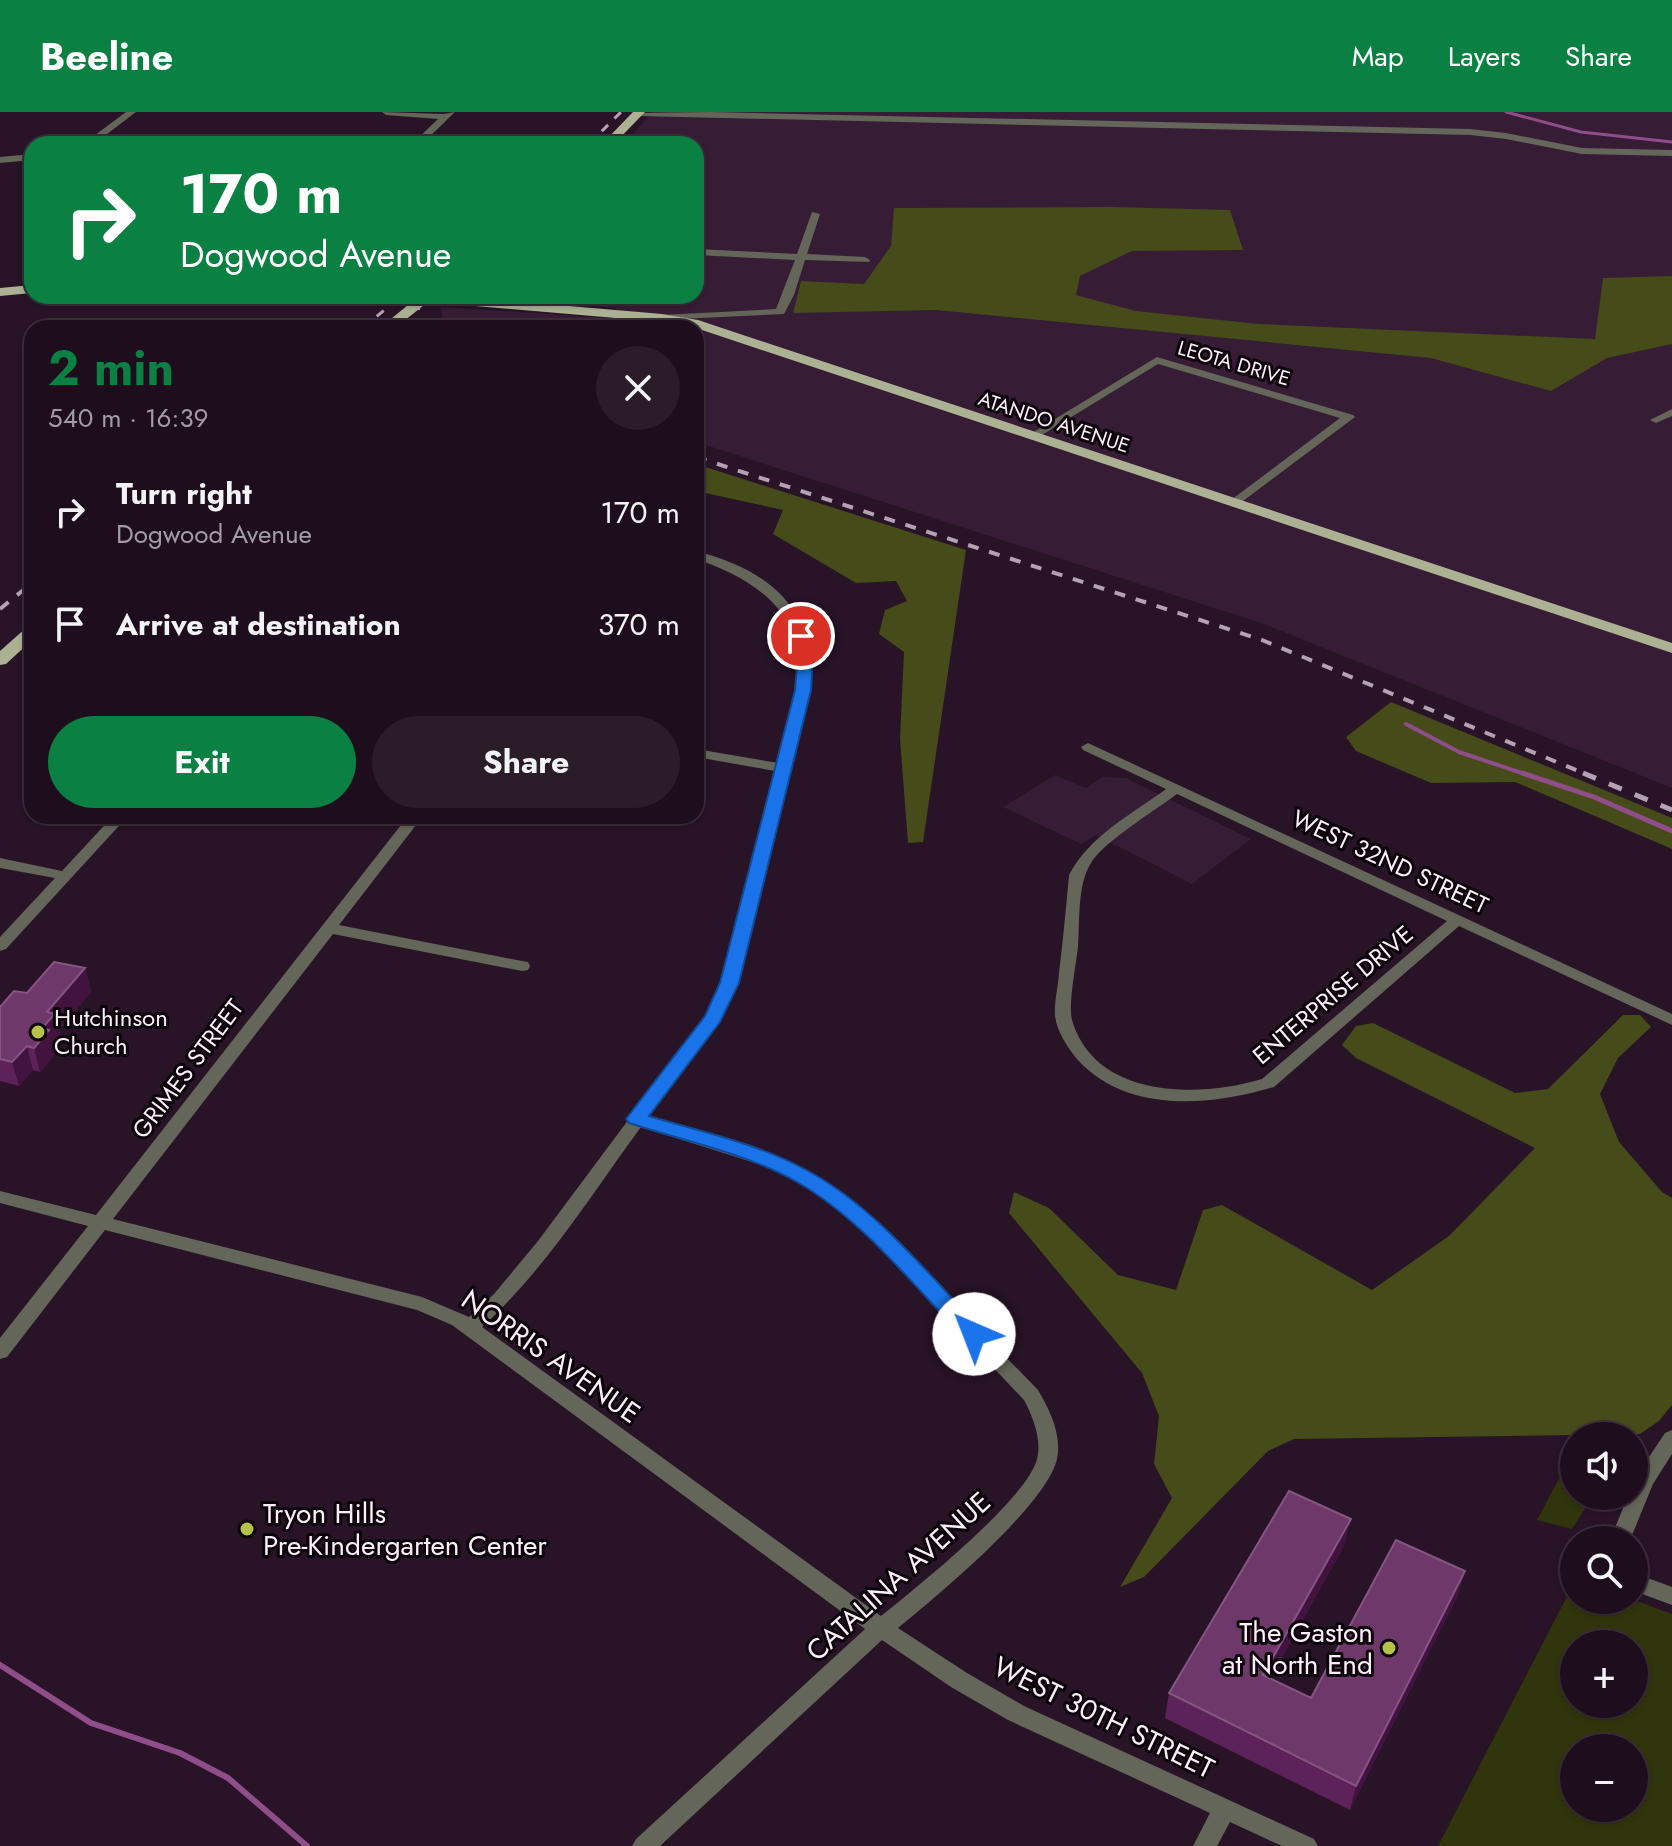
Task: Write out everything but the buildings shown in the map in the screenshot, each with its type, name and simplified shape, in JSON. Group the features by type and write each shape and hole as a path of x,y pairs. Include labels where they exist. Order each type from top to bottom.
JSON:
{"main road":[{"path":"616,136 639,112"},
{"path":"0,292 24,290"},
{"path":"396,320 413,304"},
{"name":"ATANDO AVENUE","path":"501,304 674,320"},
{"name":"ATANDO AVENUE","path":"704,327 1672,648"},
{"path":"0,660 24,640"}],"street":[{"path":"99,136 132,112"},
{"path":"386,112 449,115"},
{"path":"639,112 1470,132 1582,151 1672,153"},
{"path":"426,136 449,115"},
{"path":"0,160 24,158"},
{"path":"662,318 780,312 789,295 815,214"},
{"path":"704,252 865,260"},
{"name":"LEOTA DRIVE","path":"1033,436 1157,360 1349,417 1235,503"},
{"path":"1656,420 1672,412"},
{"path":"470,1327 501,1299 539,1252 713,1018 723,1000 762,859 806,673 800,633 791,616 769,591 728,566 704,558"},
{"name":"WEST 32ND STREET","path":"1088,747 1672,1020"},
{"path":"704,754 784,768"},
{"name":"ENTERPRISE DRIVE","path":"1175,789 1094,849 1077,875 1063,1017 1066,1031 1089,1062 1124,1083 1155,1093 1202,1098 1229,1095 1268,1083 1457,920"},
{"path":"0,946 114,824"},
{"name":"GRIMES STREET","path":"0,1352 410,824"},
{"path":"0,863 66,876"},
{"path":"328,928 522,966"},
{"name":"CATALINA AVENUE","path":"636,1119 777,1164 831,1194 862,1219 1031,1395 1039,1407 1046,1429 1048,1456 1034,1484 1001,1523 941,1581 883,1628 644,1846"},
{"name":"NORRIS AVENUE","path":"0,1197 422,1304 470,1327 883,1628"},
{"path":"1626,1526 1644,1481 1672,1438"},
{"path":"1648,1587 1672,1596"},
{"name":"WEST 30TH STREET","path":"883,1628 1016,1713 1306,1846"},
{"path":"1205,1846 1225,1808"}],"shaded area":[{"path":"653,112 1672,112 1672,788 1264,624 704,445 704,320 443,320 441,307 611,318 616,308 569,304 704,304 704,136 630,136"},
{"path":"1055,775 1086,788 1103,777 1126,778 1251,839 1192,884 1096,835 1081,844 1003,807"}],"green space":[{"path":"894,208 1230,210 1243,250 1132,251 1080,276 1076,295 1136,311 1258,324 1595,339 1603,278 1672,276 1672,344 1607,358 1551,391 1431,358 936,310 793,313 801,281 864,284 891,246"},
{"path":"704,467 966,550 923,842 908,843 900,739 904,652 879,634 885,610 907,601 896,581 856,583 773,534 783,510 704,493"},
{"path":"1391,702 1672,818 1672,849 1515,782 1431,783 1356,751 1346,737"},
{"path":"1623,1015 1640,1015 1651,1027 1618,1058 1600,1094 1619,1142 1662,1192 1672,1198 1672,1405 1659,1421 1648,1429 1648,1422 1560,1422 1560,1435 1294,1439 1268,1451 1144,1577 1120,1587 1172,1498 1154,1464 1159,1416 1142,1373 1009,1213 1014,1192 1049,1208 1118,1275 1176,1290 1203,1210 1222,1205 1372,1290 1449,1236 1535,1148 1356,1058 1342,1045 1356,1026 1373,1023 1515,1093 1548,1089"},
{"path":"1560,1477 1560,1510 1584,1510 1574,1526 1537,1520"},
{"path":"1648,1605 1672,1614 1672,1846 1438,1846 1560,1610 1560,1614 1648,1614"}],"waterway":[{"path":"1506,112 1581,132 1672,142"},
{"path":"1406,724 1459,752 1594,797 1672,831"},
{"path":"0,1665 91,1723 180,1753 228,1778 307,1846"}],"railway":[{"path":"597,136 621,112"},
{"path":"372,320 392,304"},
{"path":"418,320 419,304"},
{"path":"704,460 1262,640 1588,775"},
{"path":"0,609 24,590"},
{"path":"1583,773 1672,810"}],"place":[{"name":"Hutchinson Church","path":"38,1032"},
{"name":"Tryon Hills Pre-Kindergarten Center","path":"247,1529"},
{"name":"The Gaston at North End","path":"1389,1648"}],"route":[{"path":"801,636 806,655 803,690 729,983 713,1018 636,1119 768,1160 805,1177 862,1219 974,1334"}]}
